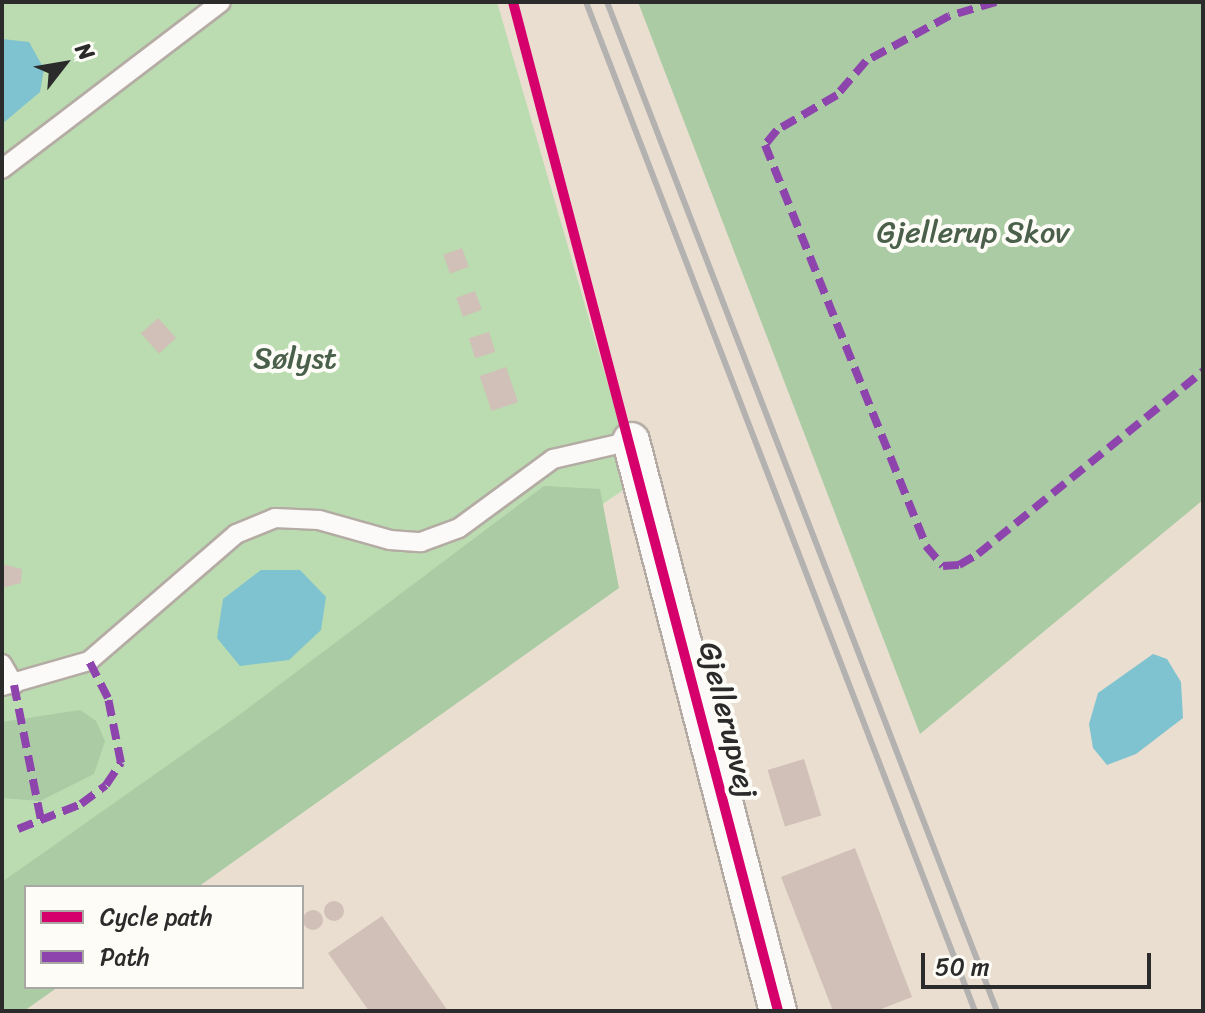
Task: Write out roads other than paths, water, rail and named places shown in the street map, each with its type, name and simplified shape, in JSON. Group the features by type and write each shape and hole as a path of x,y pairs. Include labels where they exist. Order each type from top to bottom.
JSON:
{"street":[{"name":"Gjellerupvej","path":"631,441 778,1011"}],"lane":[{"path":"2,169 221,2"},
{"path":"2,664 8,686 89,661 236,534 275,518 319,520 390,540 421,542 459,528 553,459 631,441"}],"water":[{"path":"2,39 29,42 44,69 40,92 2,124"},
{"path":"261,570 300,570 326,597 321,630 289,660 240,666 217,638 223,599"},
{"path":"1153,654 1167,659 1181,682 1183,718 1136,754 1107,765 1093,748 1089,724 1098,693"}],"railway":[{"path":"586,2 975,1011"},
{"path":"607,2 997,1011"}],"park label":[{"name":"Gjellerup Skov","path":"973,232"},
{"name":"Sølyst","path":"295,358"}]}
